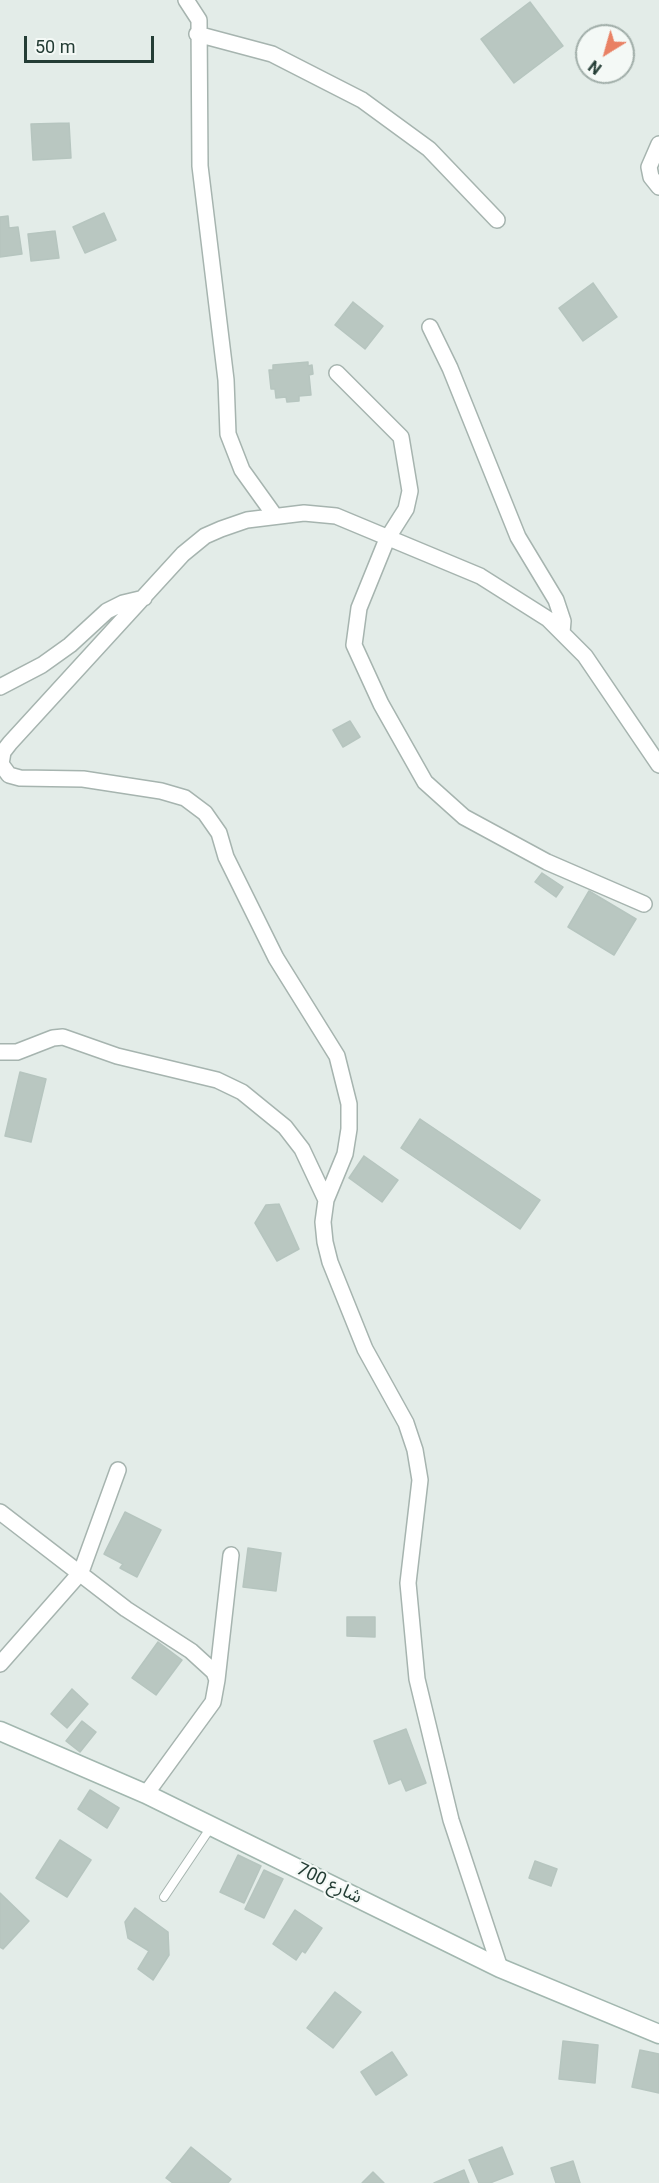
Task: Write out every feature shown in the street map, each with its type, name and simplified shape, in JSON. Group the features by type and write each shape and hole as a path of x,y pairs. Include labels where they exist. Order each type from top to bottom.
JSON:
{"main road":[{"name":"شارع 700","path":"0,1731 146,1794 500,1968 659,2034"}],"street":[{"path":"186,0 199,20 197,34 200,166 226,380 228,434 242,470 275,516"},
{"path":"197,34 272,54 362,100 429,149 497,220"},
{"path":"659,144 649,167 651,177 659,187"},
{"path":"430,327 450,368 518,537 556,600 563,621 562,633"},
{"path":"337,373 401,437 410,492 406,509 387,539 359,608 354,645 381,704 425,782 464,817 547,862 644,904"},
{"path":"500,1968 451,1821 417,1679 408,1583 420,1480 415,1450 406,1423 365,1349 330,1262 323,1222 326,1200 345,1154 349,1104 345,1079 325,1034 276,958 226,857 219,833 205,813 185,798 161,791 83,779 20,778 9,775 1,764 3,752 10,743 183,554 205,537 247,520 304,513 336,516 480,576 548,619 585,656 659,765"},
{"path":"0,687 42,665 70,645 107,611 123,603 144,598"},
{"path":"0,1052 17,1052 52,1038 63,1037 117,1056 217,1080 242,1092 285,1127 302,1149 326,1200"},
{"path":"0,1664 81,1572 118,1470"},
{"path":"0,1512 81,1572 126,1609 191,1651 207,1664 217,1680"},
{"path":"146,1794 213,1702 231,1555"}],"lane":[{"path":"164,1898 212,1827"}],"building":[{"path":"530,2 563,46 514,83 481,39"},
{"path":"69,123 71,158 33,160 31,124"},
{"path":"104,213 116,240 85,253 73,227"},
{"path":"8,216 9,228 18,227 22,254 0,257 0,217"},
{"path":"55,231 59,258 31,261 28,234"},
{"path":"593,283 617,317 583,341 559,308"},
{"path":"353,302 383,326 365,349 335,325"},
{"path":"308,362 308,366 312,365 313,374 309,375 311,395 299,396 299,401 287,402 286,397 276,398 275,389 271,389 269,370 273,370 273,365"},
{"path":"350,721 360,737 343,747 333,730"},
{"path":"542,873 563,887 556,897 535,882"},
{"path":"589,891 636,919 614,955 568,927"},
{"path":"20,1072 46,1079 31,1142 5,1136"},
{"path":"420,1119 540,1200 520,1229 401,1148"},
{"path":"364,1156 398,1180 382,1202 349,1178"},
{"path":"279,1204 299,1249 277,1261 255,1223 266,1205"},
{"path":"125,1512 161,1530 137,1577 120,1568 123,1564 104,1554"},
{"path":"248,1548 281,1553 276,1591 243,1587"},
{"path":"347,1617 375,1617 375,1637 347,1636"},
{"path":"158,1642 182,1660 156,1695 132,1678"},
{"path":"72,1689 88,1704 67,1728 51,1714"},
{"path":"82,1721 96,1732 80,1752 66,1741"},
{"path":"406,1729 426,1783 406,1791 401,1779 389,1784 374,1741"},
{"path":"90,1790 119,1808 107,1828 78,1809"},
{"path":"60,1840 91,1860 67,1897 36,1878"},
{"path":"238,1855 261,1866 244,1903 220,1892"},
{"path":"535,1861 557,1869 551,1886 529,1878"},
{"path":"264,1870 283,1879 264,1918 245,1909"},
{"path":"0,1893 29,1921 3,1949 0,1947"},
{"path":"135,1908 168,1932 169,1955 153,1980 138,1969 149,1951 128,1938 125,1922"},
{"path":"295,1910 322,1928 305,1953 302,1951 296,1960 273,1944"},
{"path":"335,1992 361,2012 333,2048 307,2028"},
{"path":"563,2041 598,2045 595,2083 559,2079"},
{"path":"640,2050 659,2054 659,2093 632,2087"},
{"path":"392,2052 407,2075 376,2095 361,2072"},
{"path":"191,2147 231,2179 228,2183 173,2183 166,2178"},
{"path":"502,2147 513,2174 490,2183 479,2183 469,2160"},
{"path":"573,2161 580,2183 556,2183 551,2168"},
{"path":"464,2170 469,2183 434,2183"},
{"path":"373,2172 384,2183 362,2183"}]}
